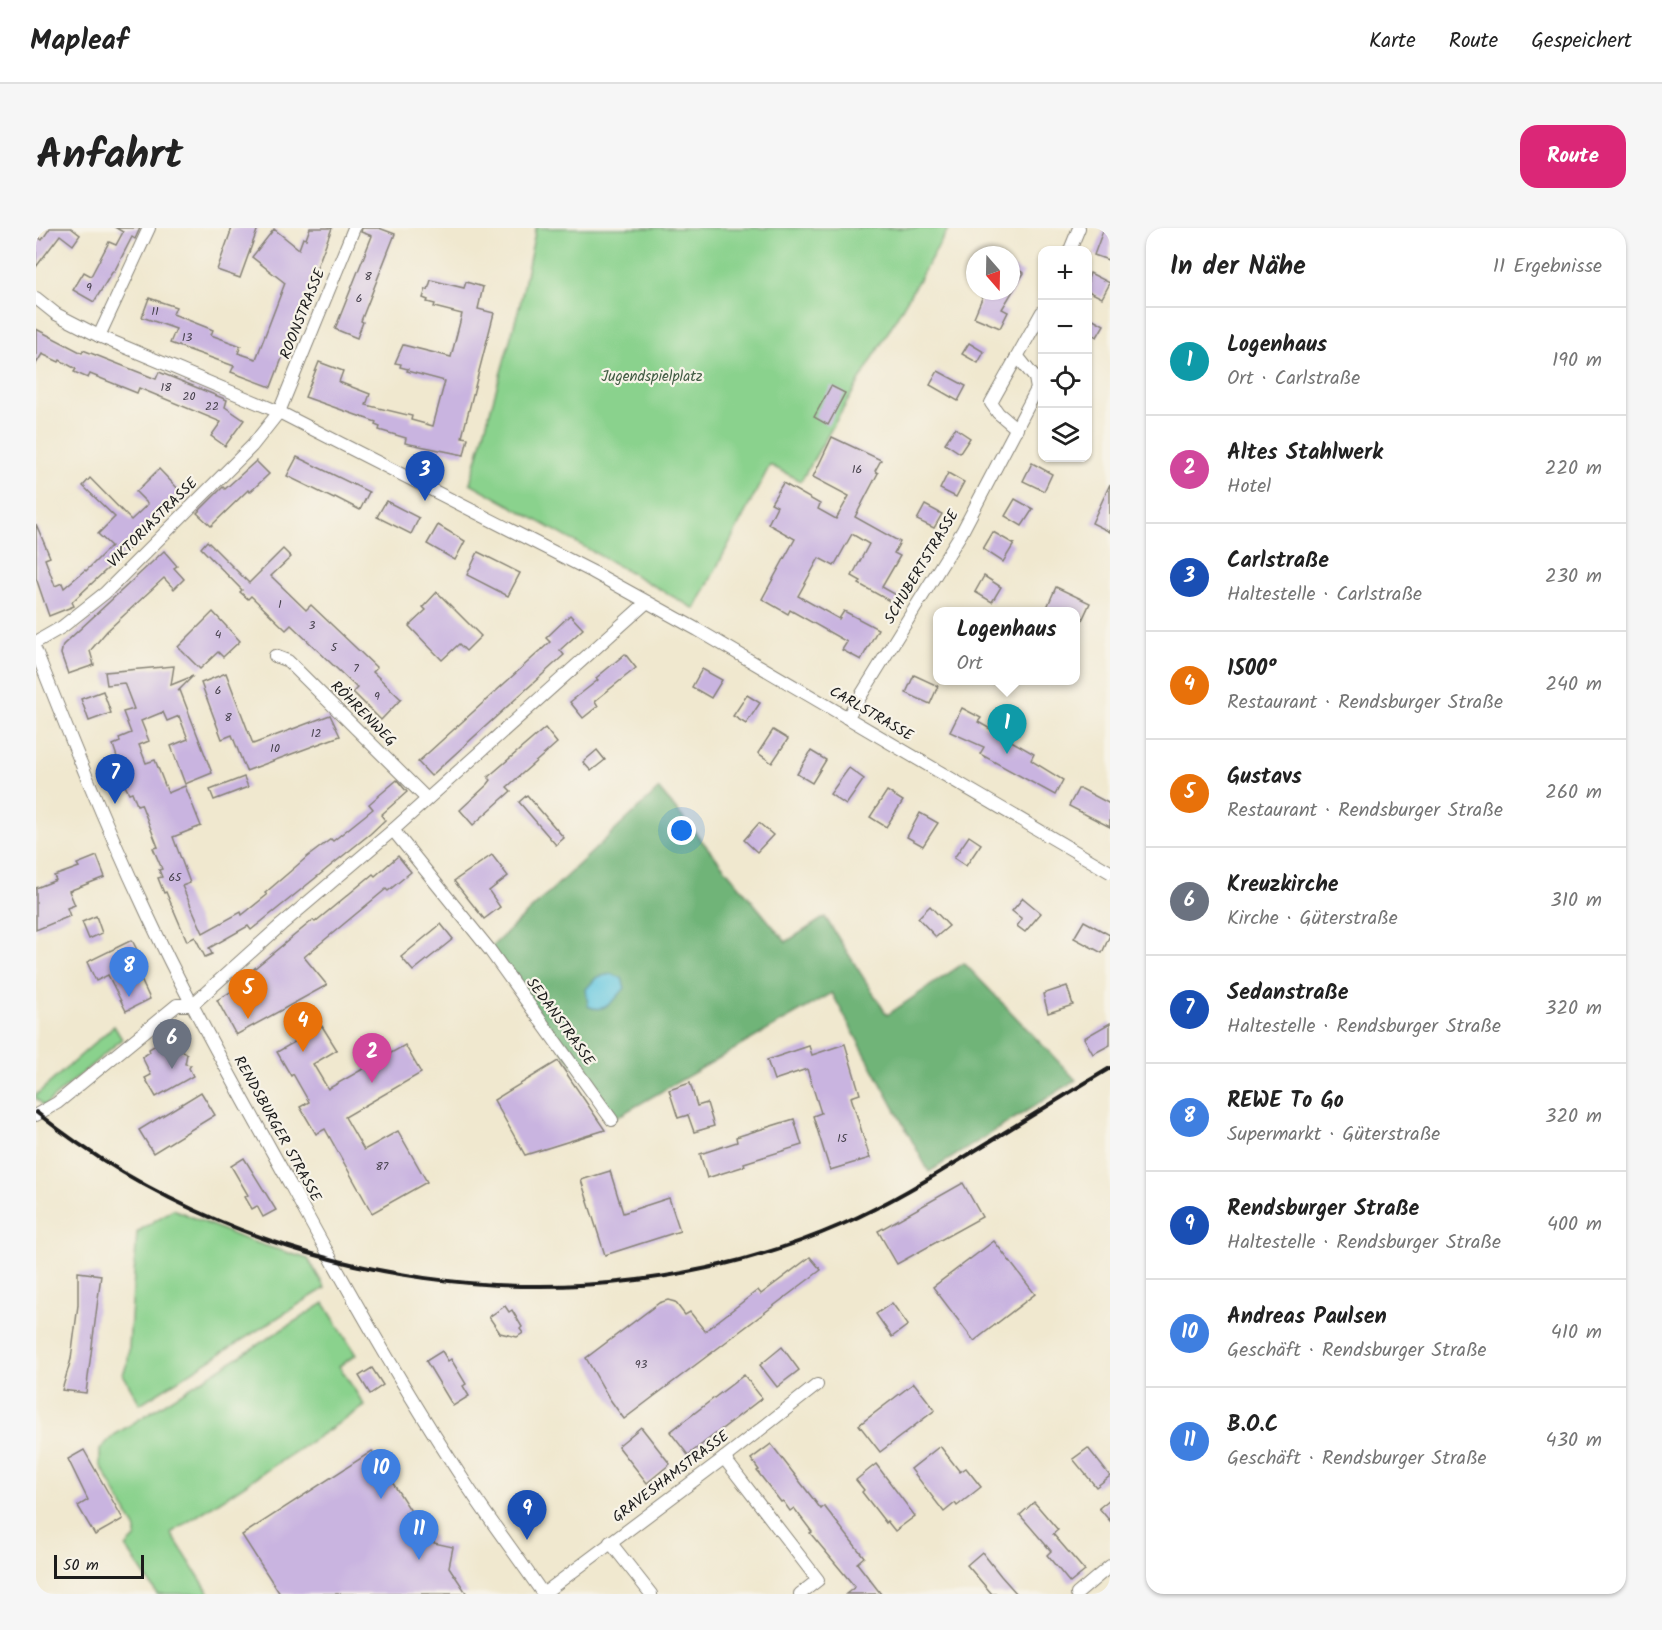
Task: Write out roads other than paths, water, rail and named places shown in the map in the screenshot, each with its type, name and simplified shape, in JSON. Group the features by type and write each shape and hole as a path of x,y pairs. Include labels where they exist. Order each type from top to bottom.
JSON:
{"street":[{"path":"99,336 149,228"},
{"name":"ROONSTRASSE","path":"279,412 354,228"},
{"path":"1072,246 1079,228"},
{"name":"CARLSTRASSE","path":"36,298 56,314 99,336 279,412 593,572 1110,872"},
{"path":"1017,429 998,413 991,403 1038,320"},
{"name":"SCHUBERTSTRASSE","path":"847,718 962,532 1037,389 1035,378 1018,357"},
{"name":"VIKTORIASTRASSE","path":"36,642 62,627 105,592 252,446 279,412"},
{"path":"36,1115 57,1104 177,1005 192,1005 428,799 647,602"},
{"name":"RENDSBURGER STRASSE","path":"36,651 92,792 143,906 192,1005 330,1258 412,1400 467,1486 543,1594"},
{"name":"RÖHRENWEG","path":"274,656 288,661 428,799"},
{"name":"SEDANSTRASSE","path":"393,830 489,949 612,1120"},
{"name":"GRAVESHAMSTRASSE","path":"543,1594 609,1542 724,1458 817,1384"},
{"path":"724,1458 818,1580 800,1594"},
{"path":"609,1542 651,1594"},
{"path":"1077,1594 1110,1566"}],"water":[{"path":"611,974 622,978 625,988 604,1007 599,1009 588,1006 586,989 597,977"}],"railway":[{"path":"36,1112 123,1173 218,1221 319,1256 424,1278 531,1286 637,1280 742,1260 843,1224 924,1182 1110,1068"}],"place":[{"name":"Carlstraße","path":"425,501"},
{"name":"Logenhaus","path":"1007,754"},
{"name":"Sedanstraße","path":"115,804"},
{"name":"REWE To Go","path":"129,997"},
{"name":"Gustavs","path":"248,1019"},
{"name":"1500°","path":"303,1052"},
{"name":"Kreuzkirche","path":"172,1069"},
{"name":"Altes Stahlwerk","path":"372,1083"},
{"name":"Andreas Paulsen","path":"381,1499"},
{"name":"Rendsburger Straße","path":"527,1540"},
{"name":"B.O.C","path":"419,1560"}],"park label":[{"name":"Jugendspielplatz","path":"652,377"}]}
